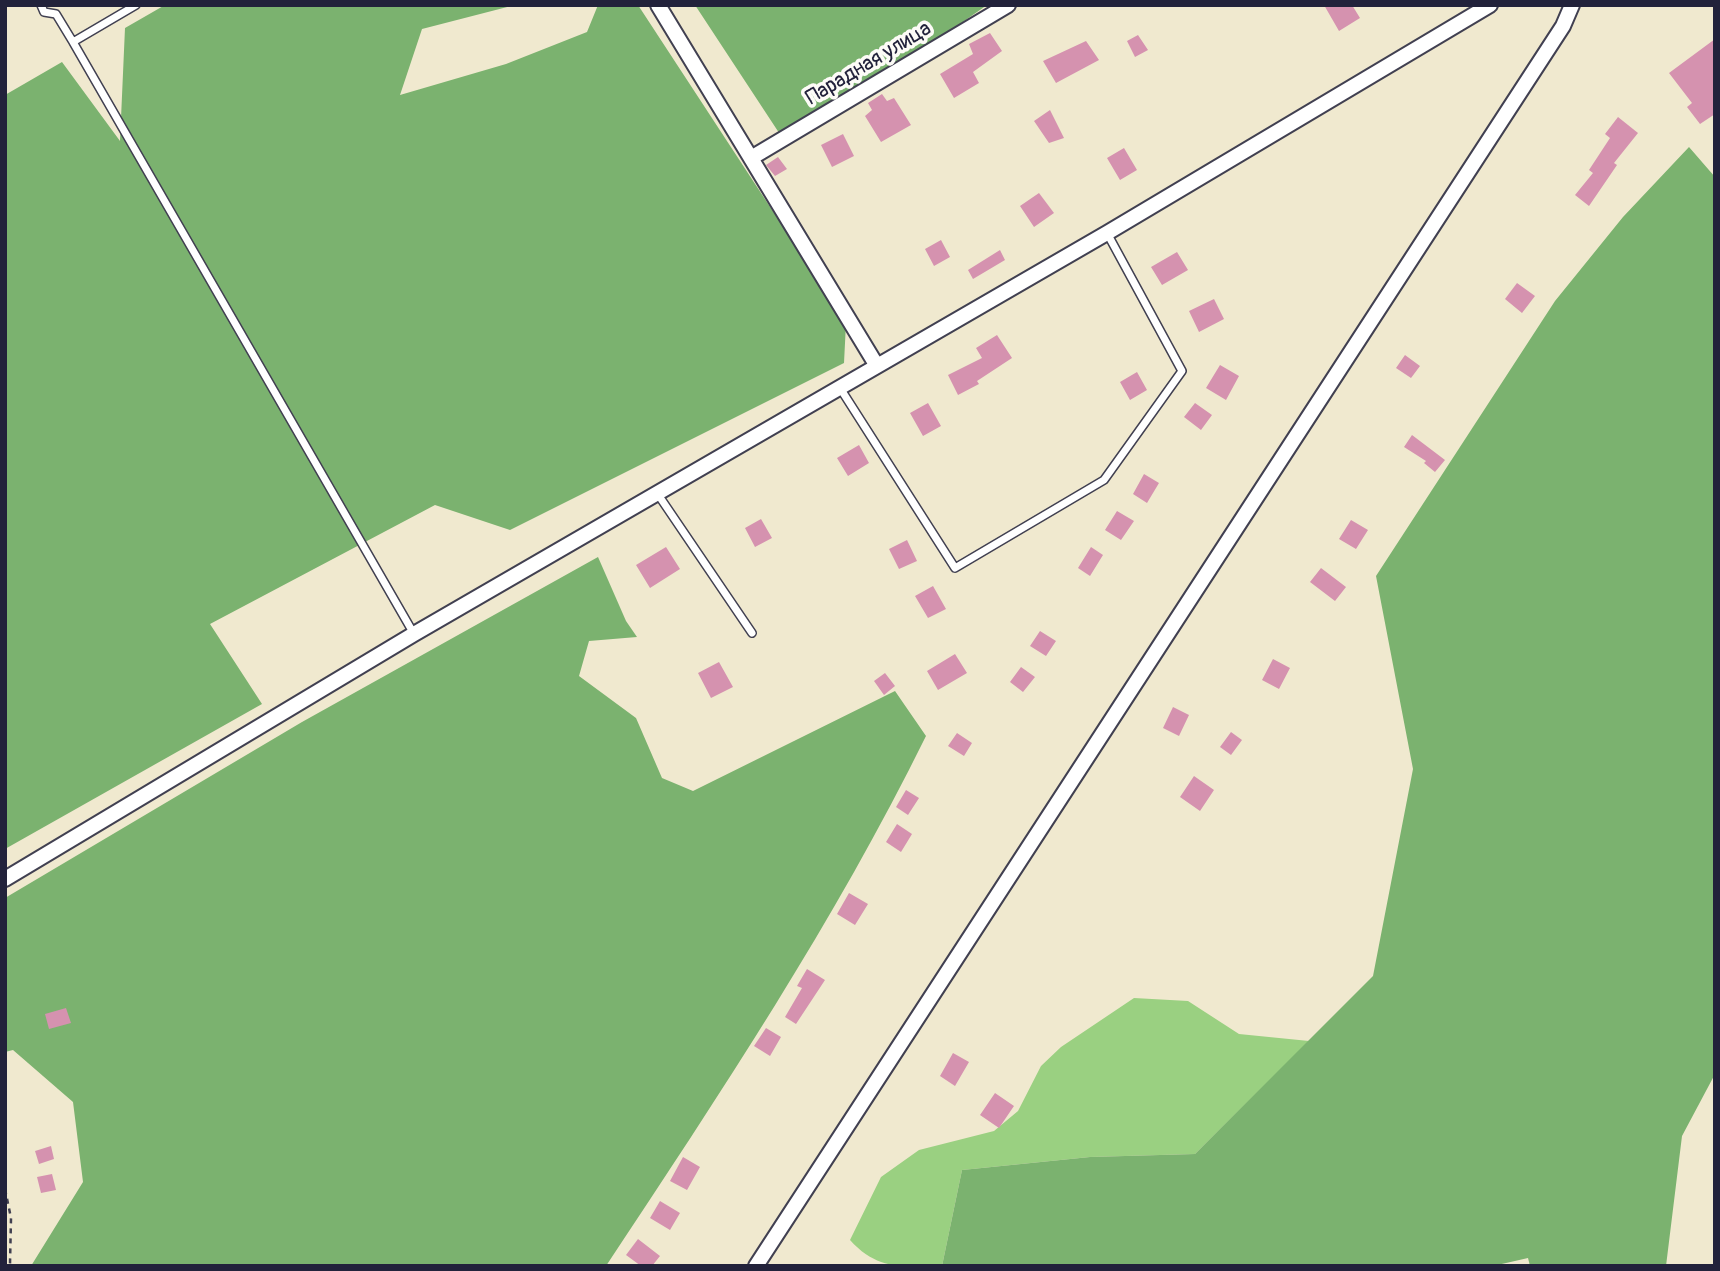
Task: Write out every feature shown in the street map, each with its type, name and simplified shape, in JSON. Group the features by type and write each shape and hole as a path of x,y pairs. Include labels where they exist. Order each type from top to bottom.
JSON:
{"street":[{"path":"658,5 877,366"},
{"name":"Парадная улица","path":"751,158 1008,5"},
{"path":"5,879 414,634 1107,233 1490,5"},
{"path":"756,1266 1563,26 1573,5"}],"lane":[{"path":"41,5 44,12 56,15 73,42 414,634"},
{"path":"73,42 136,5"},
{"path":"840,388 956,568 1104,480 1182,371 1107,233"},
{"path":"657,492 752,633"}],"path":[{"path":"5,1189 11,1218 10,1264 6,1266"}],"green space":[{"path":"165,5 515,5 422,29 400,95 506,64 587,32 598,5 638,5 846,323 844,363 510,530 435,505 210,624 262,704 5,849 5,95 62,62 120,141 125,28"},
{"path":"695,5 987,5 787,145"},
{"path":"1689,147 1715,177 1715,1074 1682,1136 1666,1266 1530,1266 1528,1258 1493,1266 942,1266 962,1170 1090,1157 1195,1154 1373,976 1413,769 1376,576 1555,301 1623,217"},
{"path":"598,557 626,621 637,637 589,641 579,676 636,718 662,778 693,791 895,691 926,736 854,873 815,940 606,1266 31,1266 83,1182 73,1102 13,1050 5,1052 5,898 302,722"},
{"path":"1134,998 1188,1001 1239,1034 1309,1041 1195,1154 1090,1157 962,1170 942,1266 891,1265 871,1257 850,1240 881,1177 919,1150 994,1131 1018,1111 1041,1066 1061,1047"}],"building":[{"path":"1324,5 1352,5 1360,18 1339,31"},
{"path":"990,33 1002,51 973,72 979,83 954,98 940,74 973,54 969,44"},
{"path":"1138,35 1148,50 1135,57 1127,41"},
{"path":"1715,39 1715,114 1700,124 1687,107 1692,103 1669,73"},
{"path":"1086,41 1099,60 1056,83 1043,61"},
{"path":"882,94 887,101 894,98 911,125 881,142 865,116 872,110 868,103"},
{"path":"1050,110 1064,138 1049,143 1034,121"},
{"path":"1618,117 1638,133 1614,163 1617,165 1589,206 1575,195 1593,173 1589,170 1610,138 1605,134"},
{"path":"843,134 854,156 832,167 821,145"},
{"path":"1124,148 1137,170 1120,180 1107,158"},
{"path":"778,157 787,169 775,176 766,165"},
{"path":"1039,193 1054,213 1034,227 1020,206"},
{"path":"941,240 950,257 934,266 925,249"},
{"path":"1000,250 1005,260 973,279 968,270"},
{"path":"1177,252 1188,270 1162,285 1151,267"},
{"path":"1517,283 1535,296 1522,313 1505,299"},
{"path":"1214,299 1224,319 1199,332 1189,311"},
{"path":"997,335 1012,358 977,381 979,384 958,395 948,375 982,358 976,348"},
{"path":"1405,355 1420,366 1411,378 1396,368"},
{"path":"1220,365 1239,376 1226,400 1206,388"},
{"path":"1137,372 1147,390 1130,400 1120,382"},
{"path":"928,403 941,426 923,436 910,413"},
{"path":"1195,403 1212,415 1201,430 1184,417"},
{"path":"1412,435 1445,460 1435,472 1424,463 1426,461 1404,447"},
{"path":"859,445 869,463 848,476 837,458"},
{"path":"1144,474 1159,483 1147,503 1133,494"},
{"path":"1117,511 1134,521 1121,540 1105,530"},
{"path":"761,519 772,538 755,547 745,528"},
{"path":"1351,520 1368,530 1356,549 1339,539"},
{"path":"907,540 917,561 899,569 889,549"},
{"path":"666,547 680,569 650,588 636,565"},
{"path":"1091,547 1103,555 1090,576 1078,568"},
{"path":"1321,568 1346,587 1335,601 1310,582"},
{"path":"933,586 946,609 928,618 915,596"},
{"path":"1040,631 1056,641 1046,656 1030,646"},
{"path":"955,654 967,673 938,690 927,671"},
{"path":"1273,659 1290,668 1279,689 1262,680"},
{"path":"719,662 733,687 711,698 698,673"},
{"path":"1021,667 1035,677 1023,692 1010,682"},
{"path":"885,673 895,686 884,695 874,681"},
{"path":"1173,707 1189,715 1179,736 1163,728"},
{"path":"1231,732 1242,740 1231,755 1220,747"},
{"path":"957,733 972,743 964,756 948,746"},
{"path":"1194,776 1214,790 1200,811 1180,797"},
{"path":"906,790 919,798 908,815 896,807"},
{"path":"897,824 912,834 901,852 886,842"},
{"path":"849,893 868,904 855,925 837,914"},
{"path":"807,969 825,980 796,1024 785,1017 802,988 797,986"},
{"path":"66,1008 71,1023 49,1029 45,1014"},
{"path":"766,1028 781,1037 770,1056 754,1046"},
{"path":"953,1053 969,1062 955,1086 940,1076"},
{"path":"995,1093 1014,1106 999,1128 980,1115"},
{"path":"51,1146 54,1159 39,1164 35,1151"},
{"path":"683,1157 700,1167 687,1190 670,1181"},
{"path":"52,1174 56,1190 41,1193 37,1177"},
{"path":"660,1201 680,1213 670,1230 650,1218"},
{"path":"638,1239 660,1256 652,1266 641,1266 626,1255"}]}
